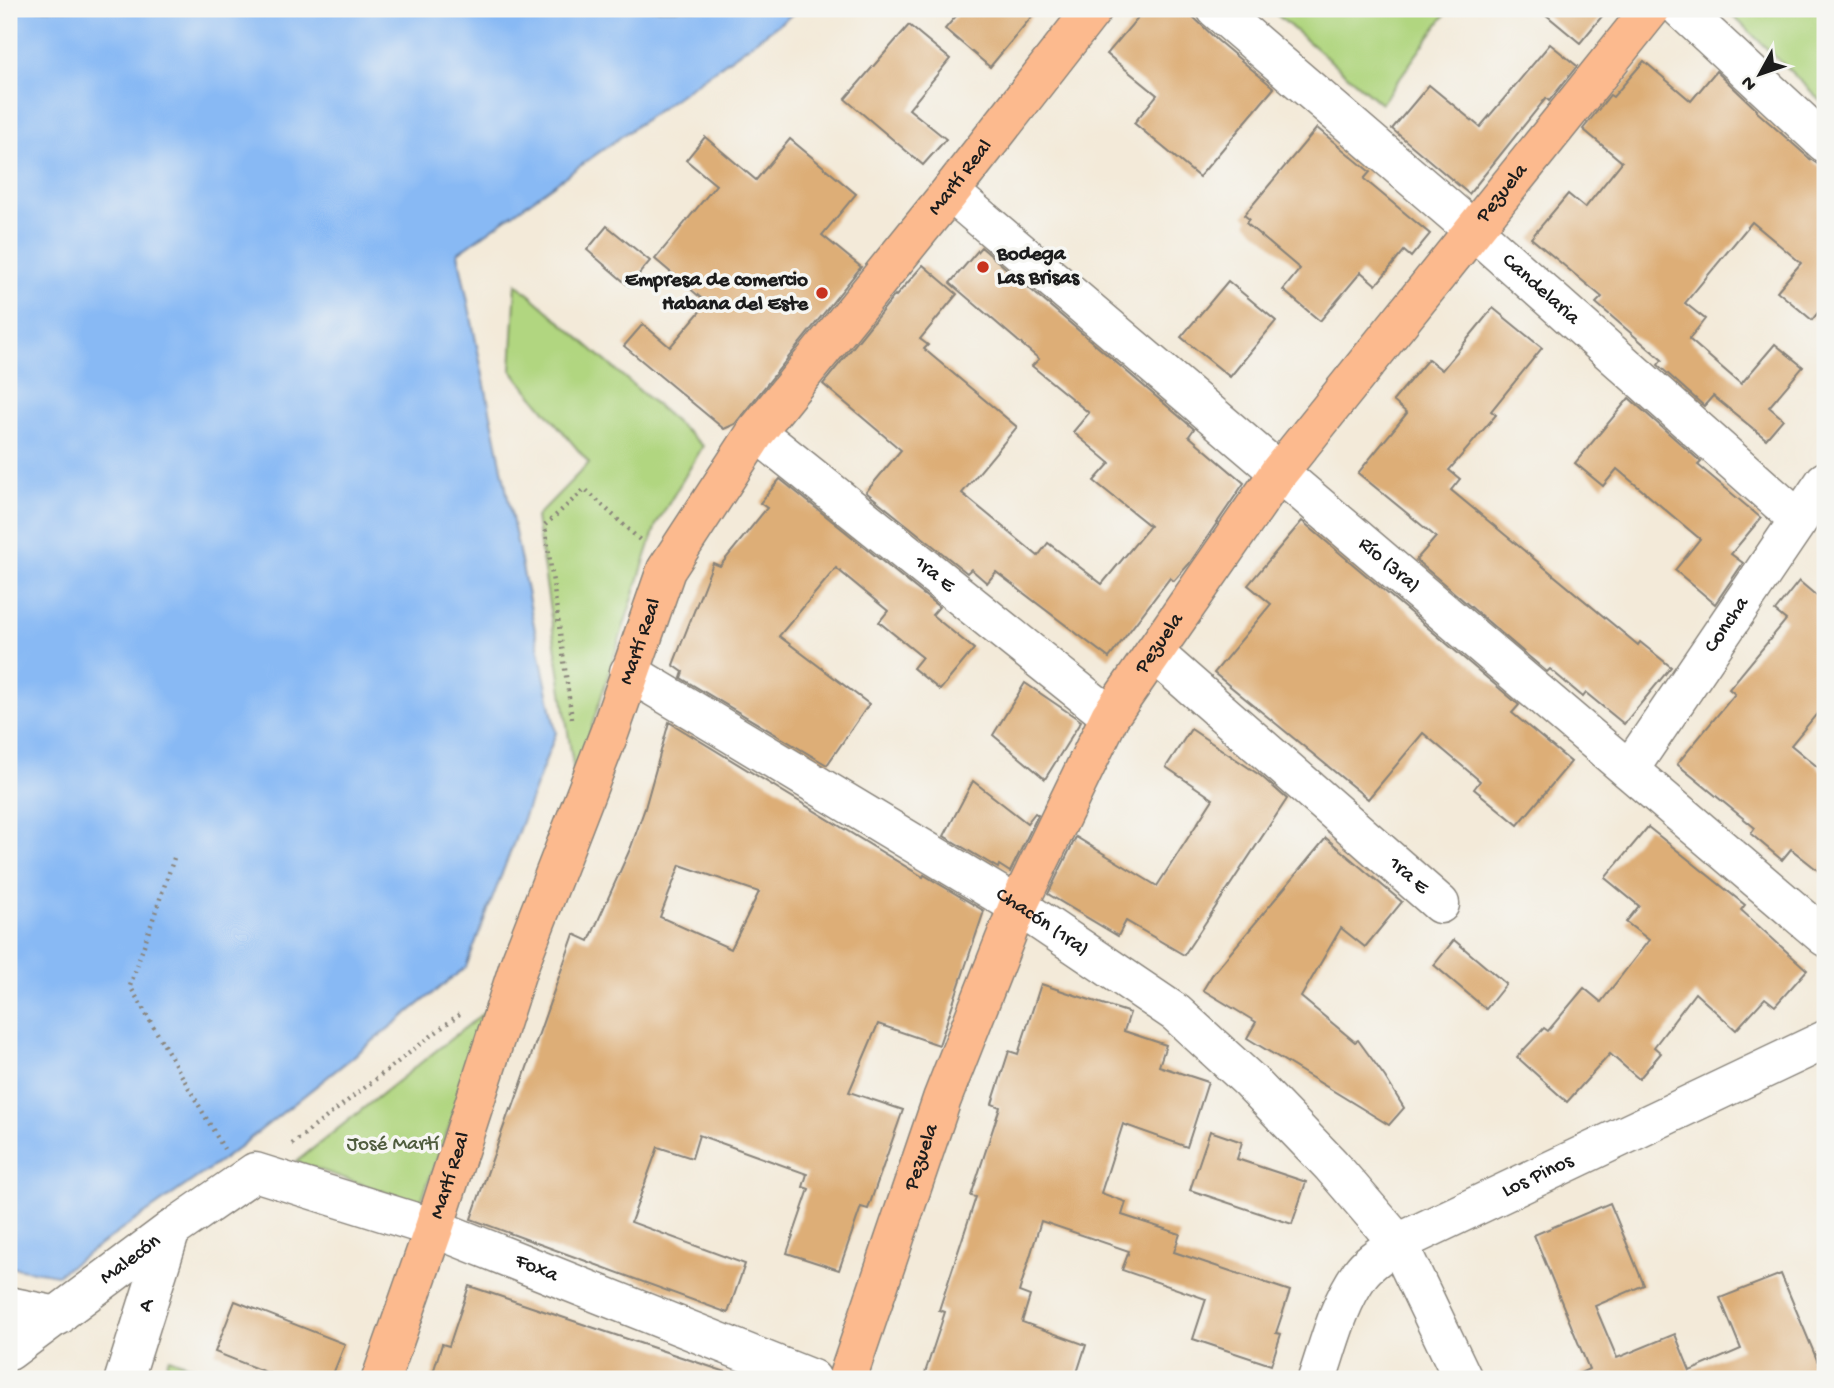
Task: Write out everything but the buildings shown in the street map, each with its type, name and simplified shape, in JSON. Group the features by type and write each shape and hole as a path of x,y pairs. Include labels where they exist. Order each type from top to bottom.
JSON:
{"main road":[{"name":"Martí Real","path":"382,1379 518,968 610,731 666,570 756,432 950,192 1093,9"},
{"name":"Pezuela","path":"847,1379 942,1099 1018,906 1110,716 1279,472 1650,9"}],"street":[{"name":"Candelaria","path":"1216,9 1473,230 1798,519"},
{"path":"1681,9 1825,143"},
{"name":"Río (3ra)","path":"950,192 1825,937"},
{"name":"1ra E","path":"756,432 1110,716"},
{"name":"Concha","path":"1629,770 1825,481"},
{"name":"1ra E","path":"1154,653 1440,904"},
{"name":"Chacón (1ra)","path":"629,672 1018,906 1176,1013 1249,1080 1332,1165 1398,1243 1463,1379"},
{"name":"Los Pinos","path":"1317,1379 1345,1301 1361,1272 1398,1243 1825,1040"},
{"name":"Foxa","path":"241,1164 434,1228 812,1379"},
{"name":"Malecón","path":"9,1351 171,1230 241,1164"},
{"name":"A","path":"124,1379 171,1230"},
{"path":"9,1306 58,1316"}],"path":[{"path":"573,729 545,525 585,489 643,543"},
{"path":"174,858 130,986 241,1164 465,1010"}],"green space":[{"path":"1270,9 1449,9 1381,104"},
{"path":"1726,9 1825,9 1825,105"},
{"path":"516,283 703,446 656,525 575,779 536,517 589,463 511,370"},
{"name":"José Martí","path":"496,1003 420,1204 296,1162"},
{"path":"169,1358 225,1379 161,1379"}],"water":[{"path":"9,9 800,9 458,253 556,733 466,967 228,1156 57,1275 9,1267"}],"place":[{"name":"Bodega Las Brisas","path":"983,267"},
{"name":"Empresa de comercio Habana del Este","path":"822,293"}]}
